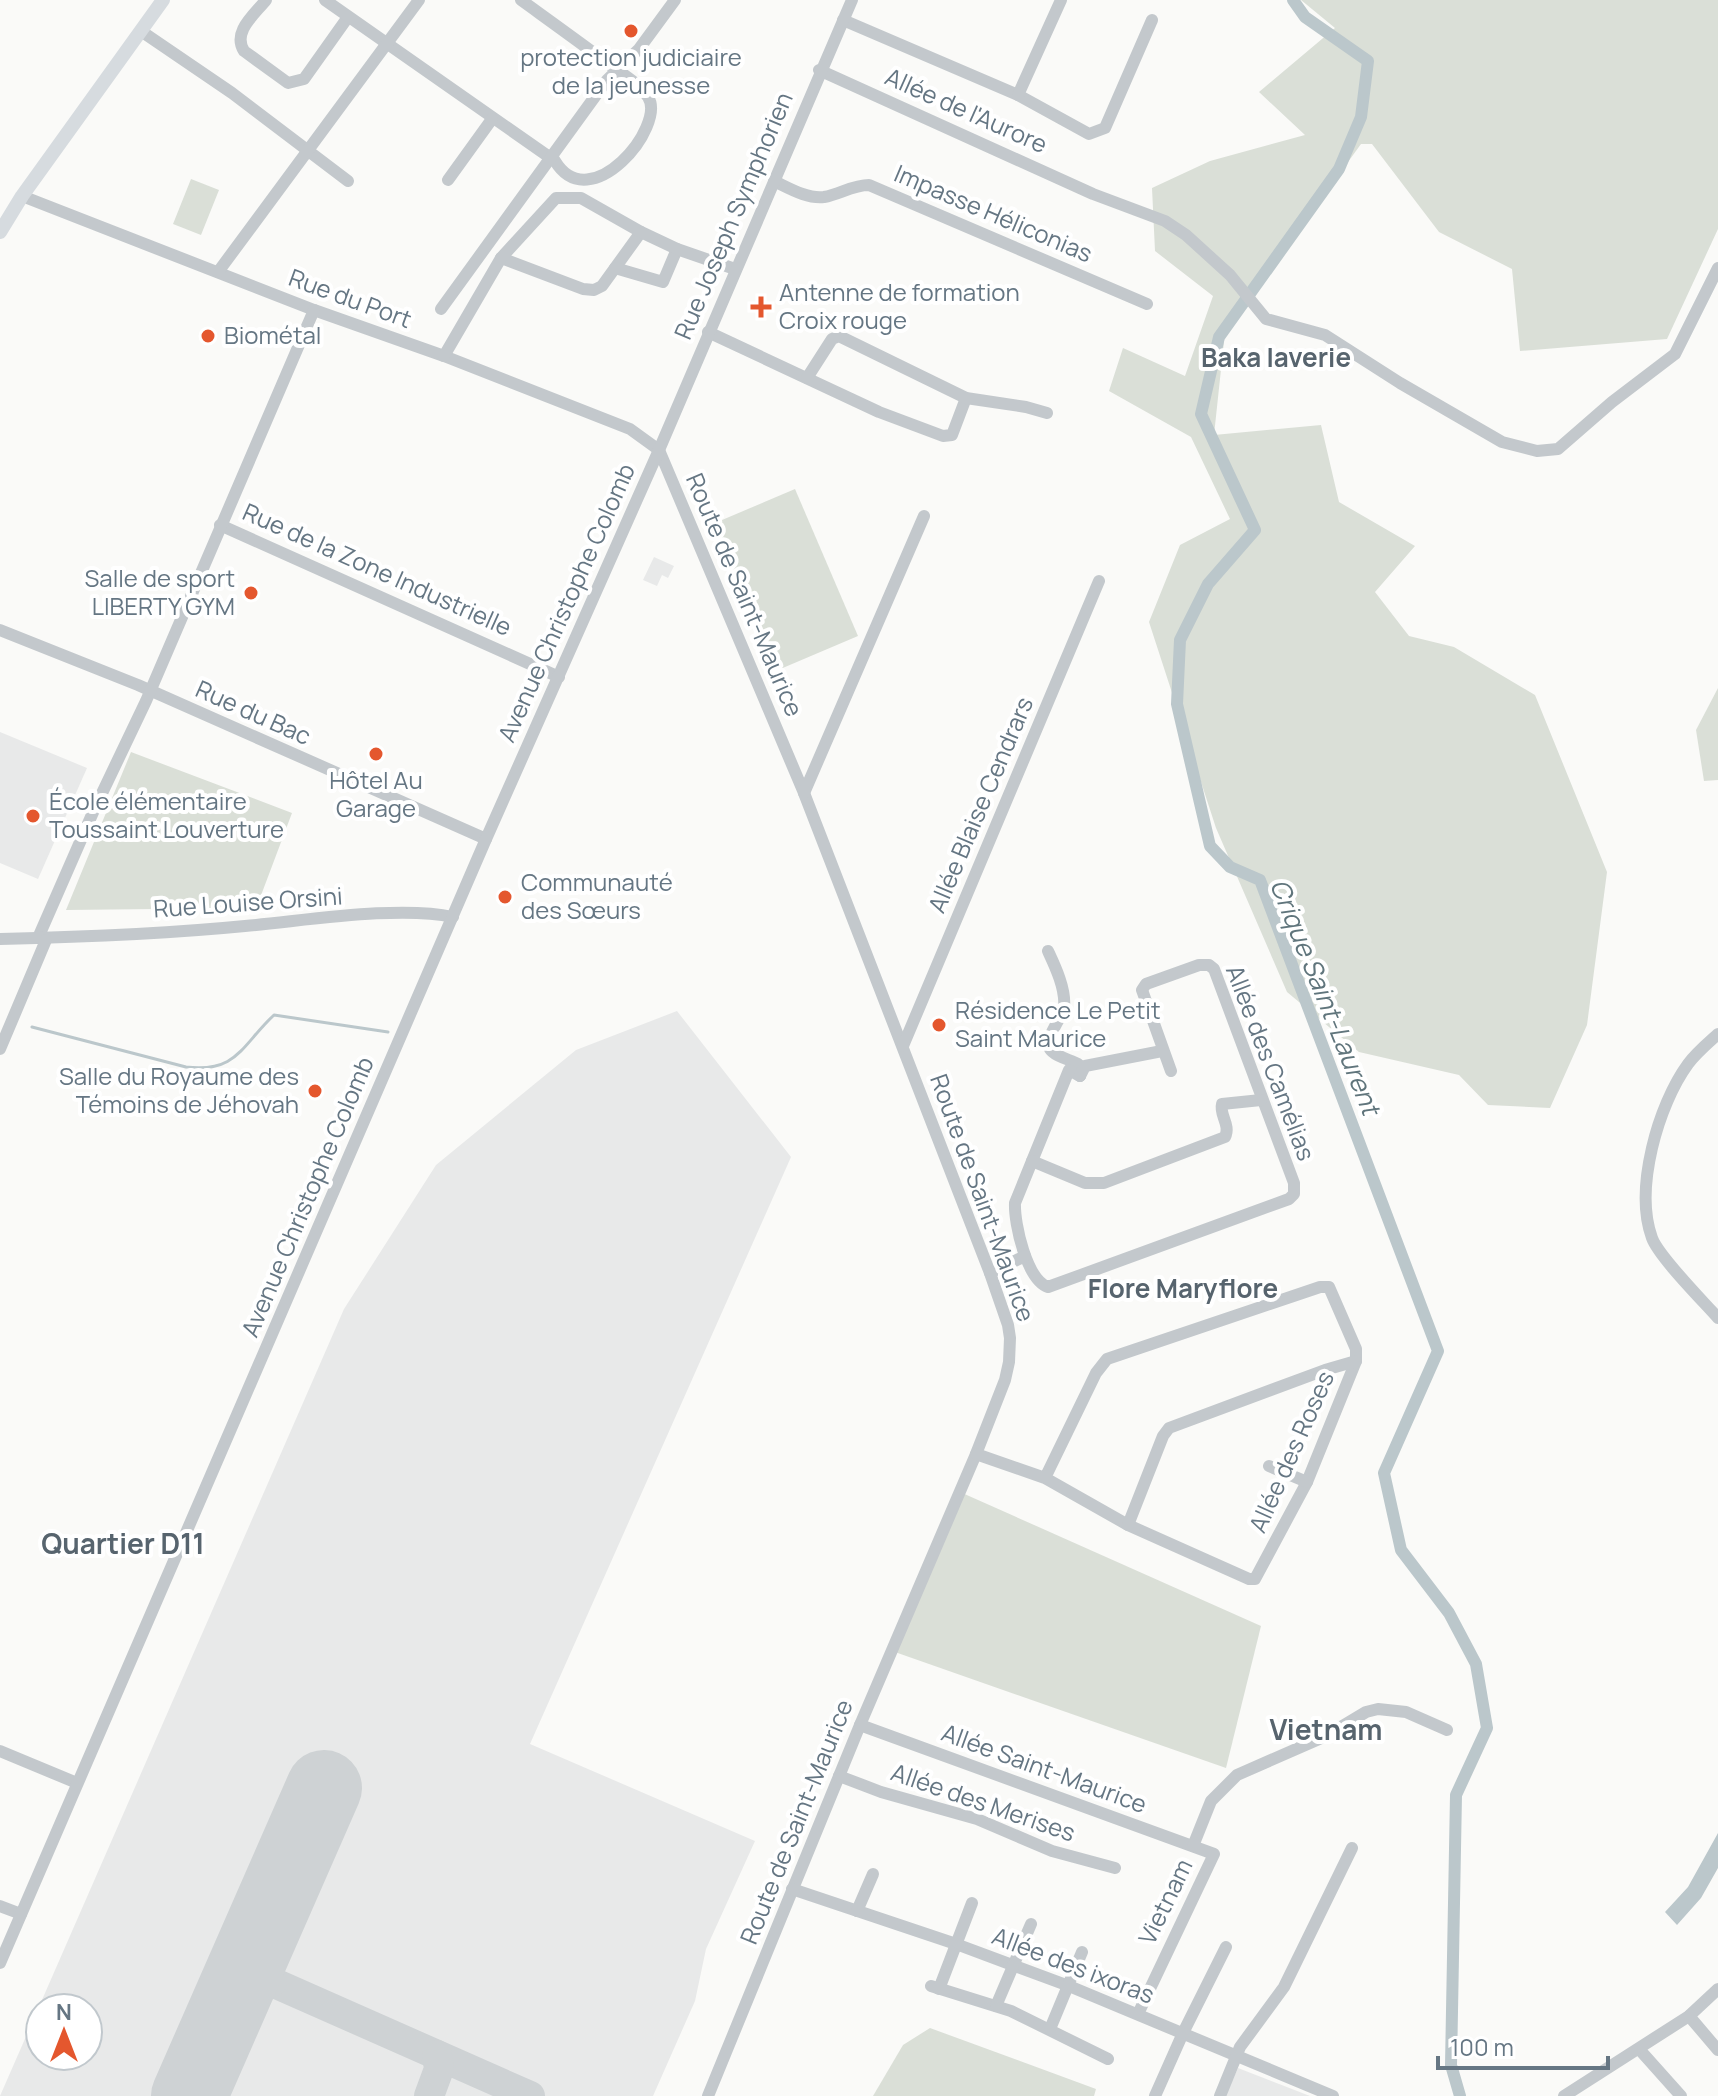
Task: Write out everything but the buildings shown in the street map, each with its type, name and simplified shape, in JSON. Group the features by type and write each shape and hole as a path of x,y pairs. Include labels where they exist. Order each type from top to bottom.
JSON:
{"main road":[{"path":"0,232 22,196 163,0"}],"street":[{"path":"266,0 240,33 240,45 288,83 304,79 348,17"},
{"path":"325,0 555,161 568,175 592,179 613,170 633,149 650,119 652,103 645,92 616,69 521,0"},
{"path":"218,272 419,0"},
{"path":"441,309 616,69 639,49 675,0"},
{"name":"Rue Joseph Symphorien","path":"659,450 819,70 852,0"},
{"path":"1018,95 1061,0"},
{"path":"843,20 1018,95 1089,134 1105,128 1152,20"},
{"path":"141,31 232,93 348,181"},
{"name":"Allée de l'Aurore","path":"819,70 1093,194 1165,221 1186,235 1230,275 1266,319 1325,335 1502,442 1537,451 1558,449 1612,402 1675,354 1718,268"},
{"path":"448,180 492,119"},
{"name":"Impasse Héliconias","path":"774,181 810,196 823,197 859,185 869,185 1147,304"},
{"name":"Rue du Port","path":"22,196 630,429 659,450"},
{"path":"444,356 501,258 556,198 581,198 677,249 735,269"},
{"path":"501,258 588,290 600,288 641,232"},
{"path":"615,268 662,282 677,249"},
{"path":"0,1049 42,939 314,310"},
{"path":"708,332 879,412 943,436 952,435 958,426 966,398"},
{"path":"807,378 832,339 846,337 966,398 1047,413"},
{"name":"Avenue Christophe Colomb","path":"0,1963 486,839 659,450"},
{"name":"Route de Saint-Maurice","path":"659,450 804,793 1008,1325 1009,1362 976,1454 860,1725 708,2096"},
{"path":"804,793 924,516"},
{"name":"Rue de la Zone Industrielle","path":"220,525 559,677"},
{"name":"Allée Blaise Cendrars","path":"903,1046 1099,581"},
{"name":"Rue du Bac","path":"0,630 150,691 486,839"},
{"name":"Rue Louise Orsini","path":"0,939 232,928 371,915 437,914 453,917"},
{"path":"1048,951 1064,1001 1050,1039 1051,1051 1078,1064 1080,1076"},
{"name":"Allée des Camélias","path":"1025,1256 1040,1284 1051,1287 1293,1197 1295,1186 1214,969 1209,965 1199,965 1143,988 1142,995 1162,1051"},
{"path":"1718,1034 1688,1064 1659,1118 1645,1189 1652,1238 1718,1318"},
{"path":"1080,1076 1085,1066 1162,1051 1171,1071"},
{"path":"990,1273 1025,1256 1015,1209 1069,1070 1080,1076"},
{"path":"1032,1161 1085,1183 1104,1183 1225,1137 1228,1129 1222,1104 1261,1100"},
{"name":"Allée des Roses","path":"976,1454 1045,1478 1128,1525 1255,1579 1307,1482 1356,1361 1356,1349 1331,1291 1325,1286 1117,1354 1104,1362 1045,1478"},
{"path":"1128,1525 1163,1436 1169,1428 1356,1361"},
{"path":"1269,1466 1307,1482"},
{"path":"1193,1846 1211,1801 1237,1775 1326,1736 1366,1712 1378,1709 1400,1711 1447,1730"},
{"name":"Allée Saint-Maurice","path":"860,1725 1214,1854"},
{"path":"0,1751 77,1783"},
{"name":"Allée des Merises","path":"839,1776 881,1792 977,1819 1052,1851 1115,1868"},
{"path":"1220,2096 1236,2056 1284,1987 1352,1848"},
{"name":"Vietnam","path":"1138,2014 1214,1854"},
{"path":"857,1911 873,1874"},
{"name":"Allée des ixoras","path":"792,1889 1069,1986 1333,2096"},
{"path":"972,1903 935,1987 996,2006 1108,2059"},
{"path":"0,1906 21,1914"},
{"path":"996,2006 1031,1924"},
{"path":"1155,2096 1226,1947"},
{"path":"1050,2029 1082,1952"},
{"path":"1564,2096 1689,2016 1718,1989"},
{"path":"1689,2016 1718,2050"},
{"path":"1639,2049 1681,2096"}],"shaded area":[{"path":"1301,0 1718,0 1718,229 1667,339 1520,351 1512,269 1439,232 1372,144 1361,144 1225,332 1214,435 1321,425 1339,502 1415,546 1375,592 1409,636 1454,647 1535,695 1607,872 1587,1025 1550,1108 1488,1105 1459,1075 1359,1052 1287,992 1216,828 1149,622 1180,545 1230,519 1191,437 1109,391 1123,348 1185,376 1213,296 1155,251 1152,188 1210,161 1305,135 1259,92 1335,28"},
{"path":"191,179 219,190 201,235 173,224"},
{"path":"795,489 858,636 778,670 715,523"},
{"path":"654,557 674,566 668,578 662,575 657,586 643,580"},
{"path":"1718,688 1718,780 1704,781 1696,730"},
{"name":"École élémentaire Toussaint Louverture","path":"0,732 87,768 38,879 0,863"},
{"path":"131,752 292,813 257,906 251,903 248,908 66,910"},
{"path":"677,1011 791,1157 530,1744 755,1841 706,1949 695,2001 653,2096 0,2096 24,2041 24,2072 104,2072 104,1992 45,1992 344,1309 436,1165 576,1050"},
{"path":"960,1492 1261,1626 1226,1768 892,1651"},
{"path":"1718,1833 1718,1868 1701,1898 1677,1925 1665,1912 1688,1887"},
{"path":"930,2028 1096,2089 1094,2096 873,2096 903,2045"},
{"path":"1238,2068 1310,2096 1225,2096"}],"waterway":[{"name":"Crique Saint-Laurent","path":"1293,0 1305,17 1368,61 1361,117 1339,169 1219,337 1201,414 1255,530 1208,584 1180,640 1177,704 1210,846 1230,867 1260,880 1438,1351 1384,1473 1401,1550 1449,1613 1476,1664 1487,1728 1456,1795 1451,2065 1460,2096"},
{"path":"32,1027 186,1067 203,1068 217,1066 237,1055 274,1015 388,1032"}],"taxiway":[{"path":"304,1834 336,1805 336,1791 324,1788"},
{"path":"261,1933 258,1960 262,1971 272,1982 530,2096"},
{"path":"231,2000 250,1986 272,1982"},
{"path":"429,2096 439,2069 437,2055"}],"runway":[{"path":"189,2096 324,1788"}],"place":[{"name":"protection judiciaire de la jeunesse","path":"631,31"},
{"name":"Antenne de formation Croix rouge","path":"761,307"},
{"name":"Biométal","path":"208,336"},
{"name":"Salle de sport LIBERTY GYM","path":"251,593"},
{"name":"Hôtel Au Garage","path":"376,754"},
{"name":"École élémentaire Toussaint Louverture","path":"33,816"},
{"name":"Communauté des Sœurs","path":"505,897"},
{"name":"Résidence Le Petit Saint Maurice","path":"939,1025"},
{"name":"Salle du Royaume des Témoins de Jéhovah","path":"315,1091"}],"district":[{"name":"Baka laverie","path":"1276,358"},
{"name":"Flore Maryflore","path":"1183,1289"},
{"name":"Quartier D11","path":"123,1544"},
{"name":"Vietnam","path":"1326,1730"}]}
